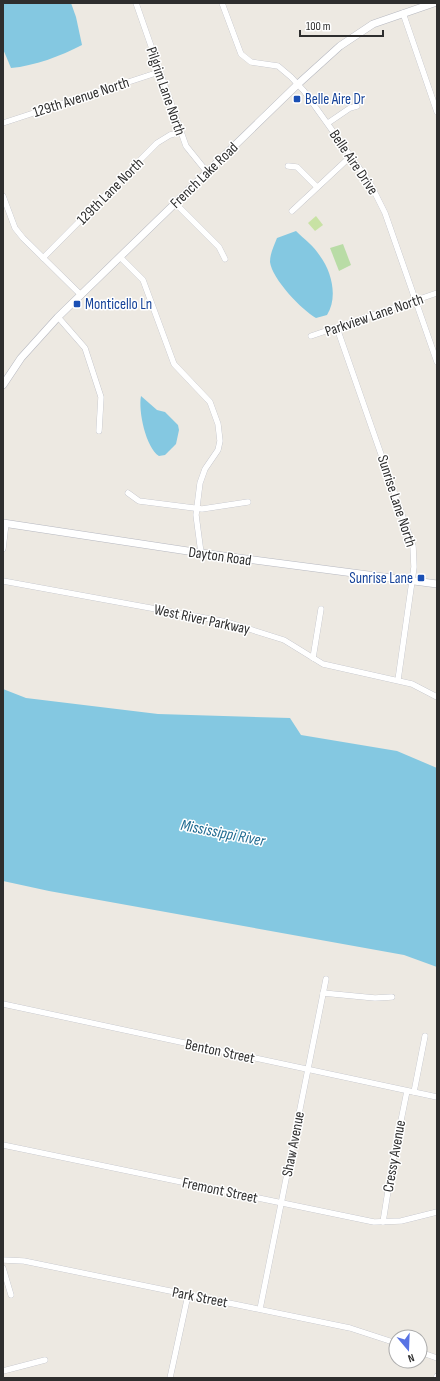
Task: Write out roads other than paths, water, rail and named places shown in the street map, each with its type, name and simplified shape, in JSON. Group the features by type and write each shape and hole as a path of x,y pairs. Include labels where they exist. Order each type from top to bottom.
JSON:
{"street":[{"name":"Pilgrim Lane North","path":"136,3 181,132 190,153 207,172"},
{"name":"Belle Aire Drive","path":"222,3 241,54 251,62 278,66 298,84 328,123 370,183 385,213 437,362"},
{"name":"French Lake Road","path":"3,385 21,358 58,317 298,84 355,34 373,24 434,3"},
{"path":"402,13 437,112"},
{"name":"129th Avenue North","path":"3,123 159,72"},
{"path":"328,123 350,108 357,106"},
{"name":"129th Lane North","path":"43,258 157,143 170,135 181,132"},
{"path":"292,211 351,156"},
{"path":"288,166 297,167 317,187"},
{"path":"3,196 15,228 81,295"},
{"path":"175,203 219,247 225,259"},
{"path":"120,257 143,280 174,364 210,402 218,424 220,441 218,450 202,476 196,515 201,554"},
{"name":"Parkview Lane North","path":"310,336 437,293"},
{"path":"58,317 78,338 87,355 101,397 99,431"},
{"name":"Sunrise Lane North","path":"337,328 410,535 414,555 398,680"},
{"path":"128,493 139,501 197,508 211,508 248,502"},
{"path":"3,549 5,523"},
{"name":"Dayton Road","path":"5,523 201,554 437,584"},
{"name":"West River Parkway","path":"3,581 226,622 284,640 313,658 333,668 398,680 412,684 437,696"},
{"path":"313,658 321,608"},
{"name":"Shaw Avenue","path":"260,1309 326,979"},
{"path":"323,993 375,998 392,997"},
{"name":"Benton Street","path":"3,1004 437,1097"},
{"path":"414,1092 425,1036"},
{"name":"Cressy Avenue","path":"383,1222 393,1160 407,1091"},
{"name":"Fremont Street","path":"3,1145 281,1203 383,1222 401,1221 437,1212"},
{"name":"Park Street","path":"3,1260 24,1261 260,1309 350,1328 388,1340"},
{"path":"3,1268 11,1295"},
{"path":"170,1378 188,1295"},
{"path":"3,1371 45,1360"}],"water":[{"path":"3,3 71,3 76,17 82,45 47,60 11,68 3,49"},
{"path":"296,231 318,252 328,270 333,293 327,315 316,318 310,314 288,293 272,269 270,262 272,250 277,238"},
{"path":"141,396 157,410 165,412 178,425 179,430 176,444 165,455 159,456 154,452 150,445 142,419 140,403"},
{"name":"Mississippi River","path":"3,689 26,698 158,714 290,718 301,735 397,751 437,768 437,967 404,955 49,891 3,881"}],"place":[{"name":"Belle Aire Dr","path":"297,99"},
{"name":"Monticello Ln","path":"77,304"},
{"name":"Sunrise Lane","path":"421,578"}]}
